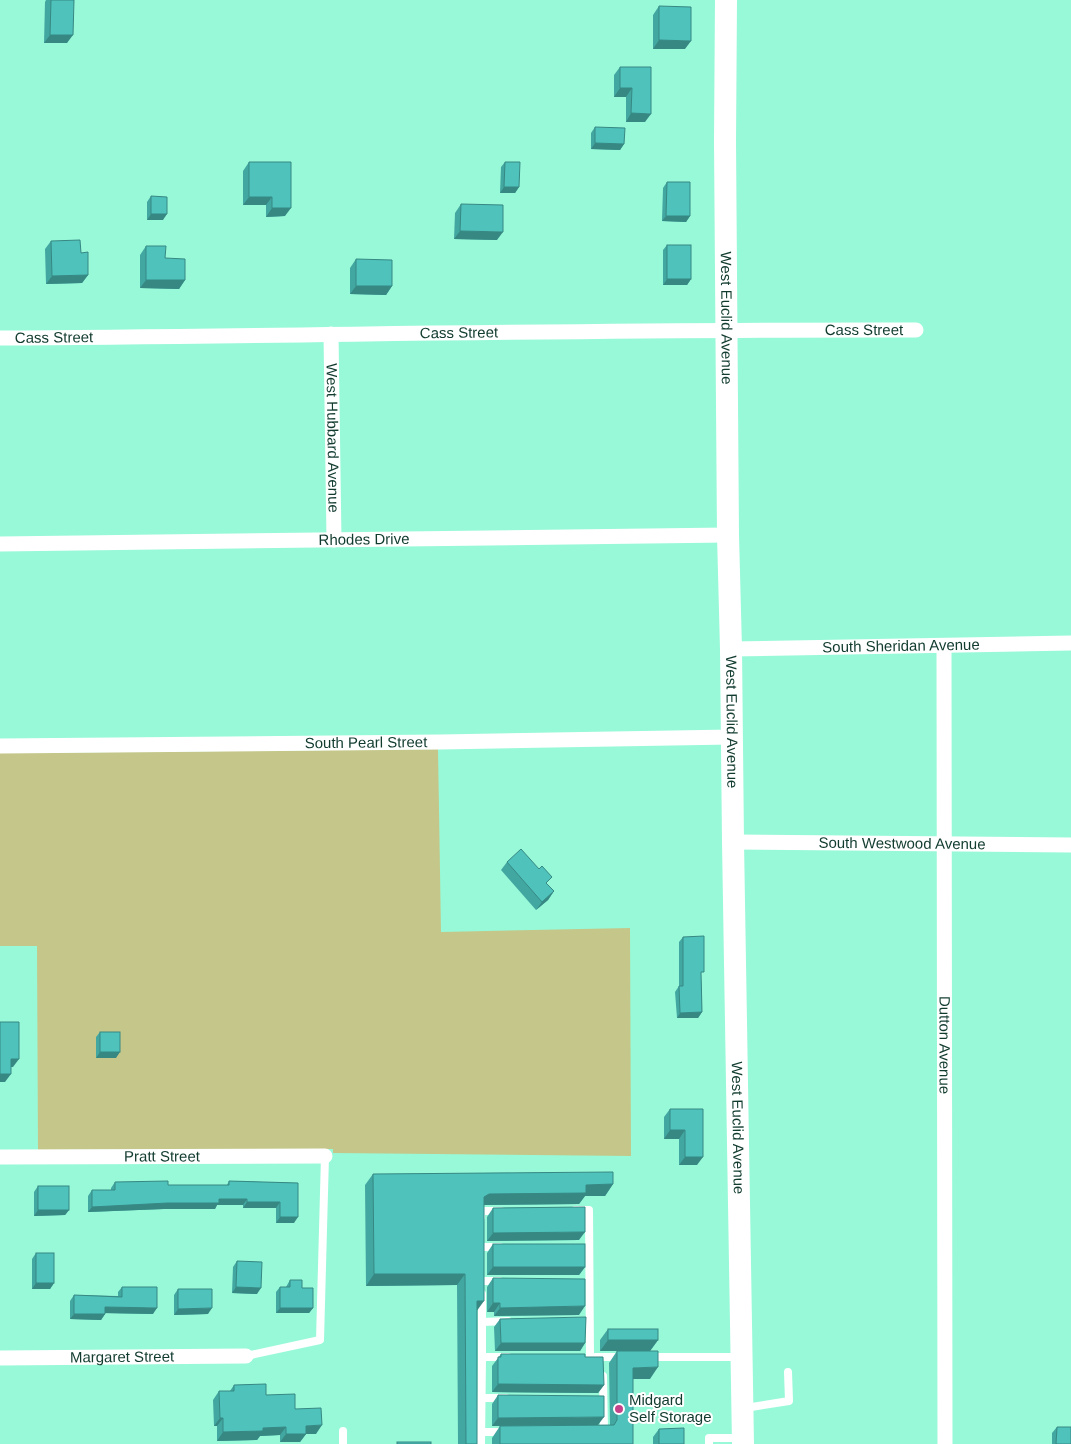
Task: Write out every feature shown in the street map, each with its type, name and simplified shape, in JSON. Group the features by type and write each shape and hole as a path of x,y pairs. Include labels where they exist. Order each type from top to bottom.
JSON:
{"street":[{"name":"West Euclid Avenue","path":"726,0 725,141 728,535 743,1441"},
{"name":"Cass Street","path":"0,338 284,336 727,329 916,330"},
{"name":"West Hubbard Avenue","path":"331,334 334,540"},
{"name":"Rhodes Drive","path":"0,544 728,535"},
{"name":"South Sheridan Avenue","path":"731,649 1071,643"},
{"name":"Dutton Avenue","path":"944,646 946,1444"},
{"name":"South Pearl Street","path":"0,746 732,737"},
{"name":"South Westwood Avenue","path":"733,842 1071,845"},
{"name":"Pratt Street","path":"0,1157 326,1156"},
{"name":"Margaret Street","path":"0,1358 246,1356"}],"lane":[{"path":"246,1356 320,1340 326,1156"},
{"path":"569,1210 589,1210 590,1357"},
{"path":"481,1229 481,1211 510,1211"},
{"path":"481,1238 481,1255"},
{"path":"481,1246 511,1246"},
{"path":"579,1246 589,1246"},
{"path":"481,1272 481,1444"},
{"path":"482,1281 511,1281"},
{"path":"580,1281 590,1281"},
{"path":"580,1320 590,1320"},
{"path":"482,1322 521,1321"},
{"path":"482,1357 512,1357"},
{"path":"580,1357 633,1357"},
{"path":"594,1432 604,1431 603,1357"},
{"path":"643,1357 743,1357"},
{"path":"743,1408 789,1401 788,1372"},
{"path":"482,1398 510,1398"},
{"path":"594,1399 604,1399"},
{"path":"343,1431 343,1444"},
{"path":"482,1432 510,1432"},
{"path":"709,1444 709,1438 743,1441"}],"green space":[{"path":"438,749 441,932 630,928 631,1156 333,1153 333,1149 38,1150 37,946 0,946 0,753"}],"building":[{"path":"51,0 74,0 73,35 50,35"},
{"path":"659,6 691,7 691,41 659,40"},
{"path":"620,67 651,67 651,114 631,113 632,88 620,88"},
{"path":"595,127 625,128 624,144 595,143"},
{"path":"249,162 291,162 291,208 272,208 272,197 249,197"},
{"path":"505,162 520,162 519,187 504,187"},
{"path":"667,182 690,182 690,216 666,216"},
{"path":"151,196 167,197 167,214 151,214"},
{"path":"461,204 503,205 503,232 460,231"},
{"path":"80,240 81,253 88,252 88,275 52,276 51,241"},
{"path":"667,245 691,245 691,279 667,279"},
{"path":"146,246 166,246 165,258 185,259 185,280 146,280"},
{"path":"356,259 392,260 392,286 356,286"},
{"path":"521,849 539,869 542,866 552,877 546,883 554,891 542,902 507,862"},
{"path":"704,936 704,972 701,972 702,1012 680,1013 679,986 683,986 683,937"},
{"path":"0,1022 19,1022 19,1059 11,1059 11,1074 0,1074"},
{"path":"100,1032 120,1032 120,1052 100,1052"},
{"path":"670,1109 703,1109 703,1157 685,1157 685,1130 670,1130"},
{"path":"613,1172 613,1184 586,1185 586,1193 489,1194 484,1197 484,1301 477,1301 477,1444 466,1444 465,1274 374,1274 373,1174"},
{"path":"168,1181 168,1185 229,1185 229,1181 298,1183 298,1217 280,1217 280,1202 247,1202 247,1199 219,1199 219,1203 168,1203 92,1207 92,1190 115,1190 115,1182"},
{"path":"38,1186 69,1186 69,1210 38,1210"},
{"path":"585,1207 585,1232 493,1233 493,1208"},
{"path":"493,1244 585,1244 585,1267 493,1267"},
{"path":"36,1253 54,1253 54,1283 36,1283"},
{"path":"237,1261 262,1262 261,1288 236,1287"},
{"path":"493,1278 585,1279 585,1306 500,1308 500,1303 493,1303"},
{"path":"290,1280 302,1280 302,1288 313,1288 313,1308 280,1308 280,1287 290,1287"},
{"path":"122,1287 157,1287 157,1308 105,1307 105,1314 74,1314 74,1295 122,1297"},
{"path":"178,1289 212,1289 212,1308 178,1309"},
{"path":"586,1317 585,1343 501,1343 500,1319"},
{"path":"608,1329 658,1329 658,1340 608,1340"},
{"path":"617,1351 658,1351 658,1367 633,1368 633,1444 500,1444 500,1426 614,1425 617,1420"},
{"path":"501,1354 585,1354 585,1357 603,1357 604,1385 498,1384 498,1357 501,1357"},
{"path":"266,1384 266,1395 295,1394 295,1409 321,1408 322,1425 306,1426 306,1434 286,1434 286,1427 263,1428 263,1431 223,1432 223,1418 220,1418 219,1391 234,1391 234,1385"},
{"path":"498,1395 604,1396 604,1417 498,1418"},
{"path":"1057,1427 1071,1427 1071,1444 1056,1444"},
{"path":"684,1428 684,1444 659,1444 659,1429"},
{"path":"397,1442 431,1442 431,1444 397,1444"}],"place":[{"name":"Midgard Self Storage","path":"619,1409"}]}
